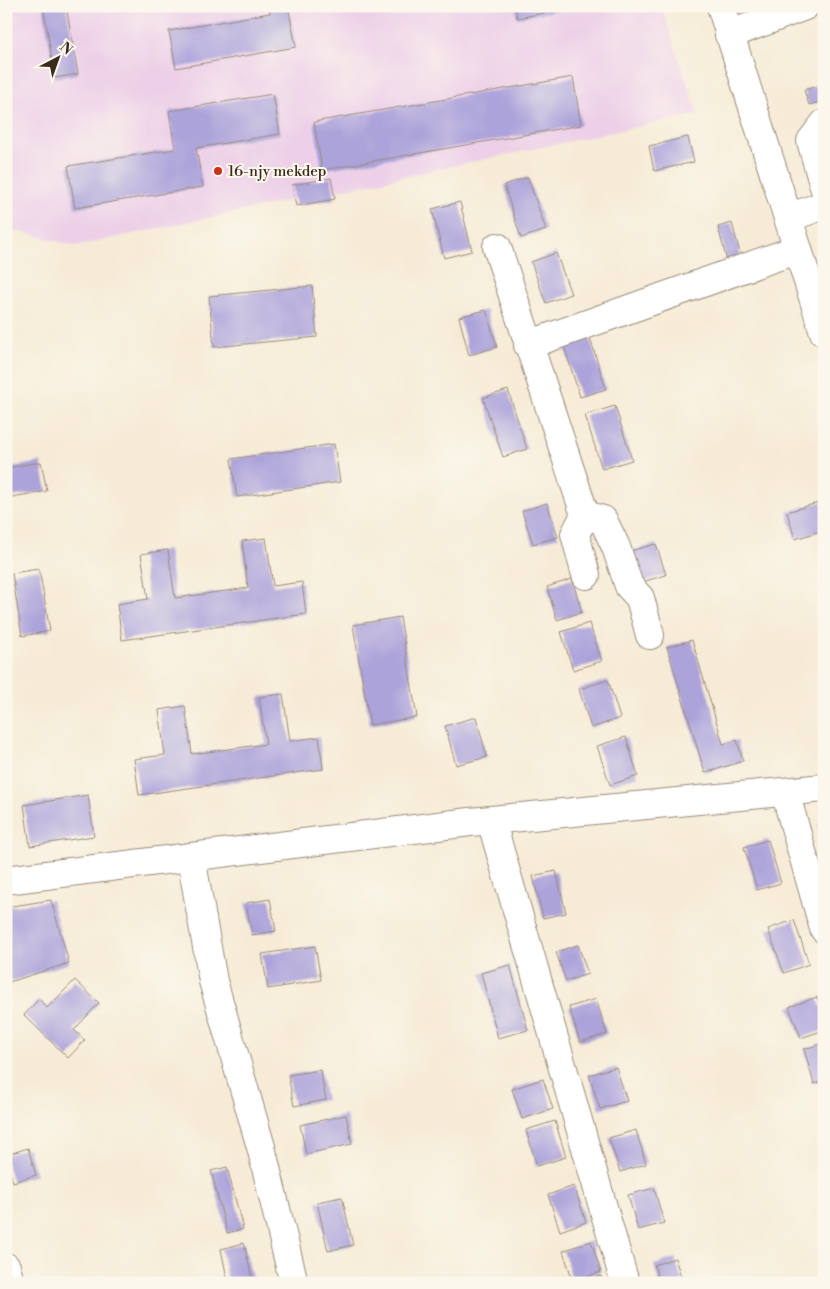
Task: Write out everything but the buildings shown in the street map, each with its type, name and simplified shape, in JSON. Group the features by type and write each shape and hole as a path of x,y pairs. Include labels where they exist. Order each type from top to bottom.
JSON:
{"street":[{"path":"721,6 798,249 822,317"},
{"path":"729,35 805,6"},
{"path":"824,124 811,141 824,186"},
{"path":"788,218 824,205"},
{"path":"497,247 584,515 575,534 586,575"},
{"path":"528,345 798,249"},
{"path":"584,515 603,520 616,547 629,586 640,598 650,635"},
{"path":"6,880 491,820 824,788"},
{"path":"785,792 824,929"},
{"path":"491,820 625,1283"},
{"path":"191,856 213,981 261,1147 294,1283"},
{"path":"6,1267 10,1283"}],"shaded area":[{"name":"16-njy mekdep","path":"6,6 661,6 698,114 76,246 6,228"}],"place":[{"name":"16-njy mekdep","path":"218,171"}]}
